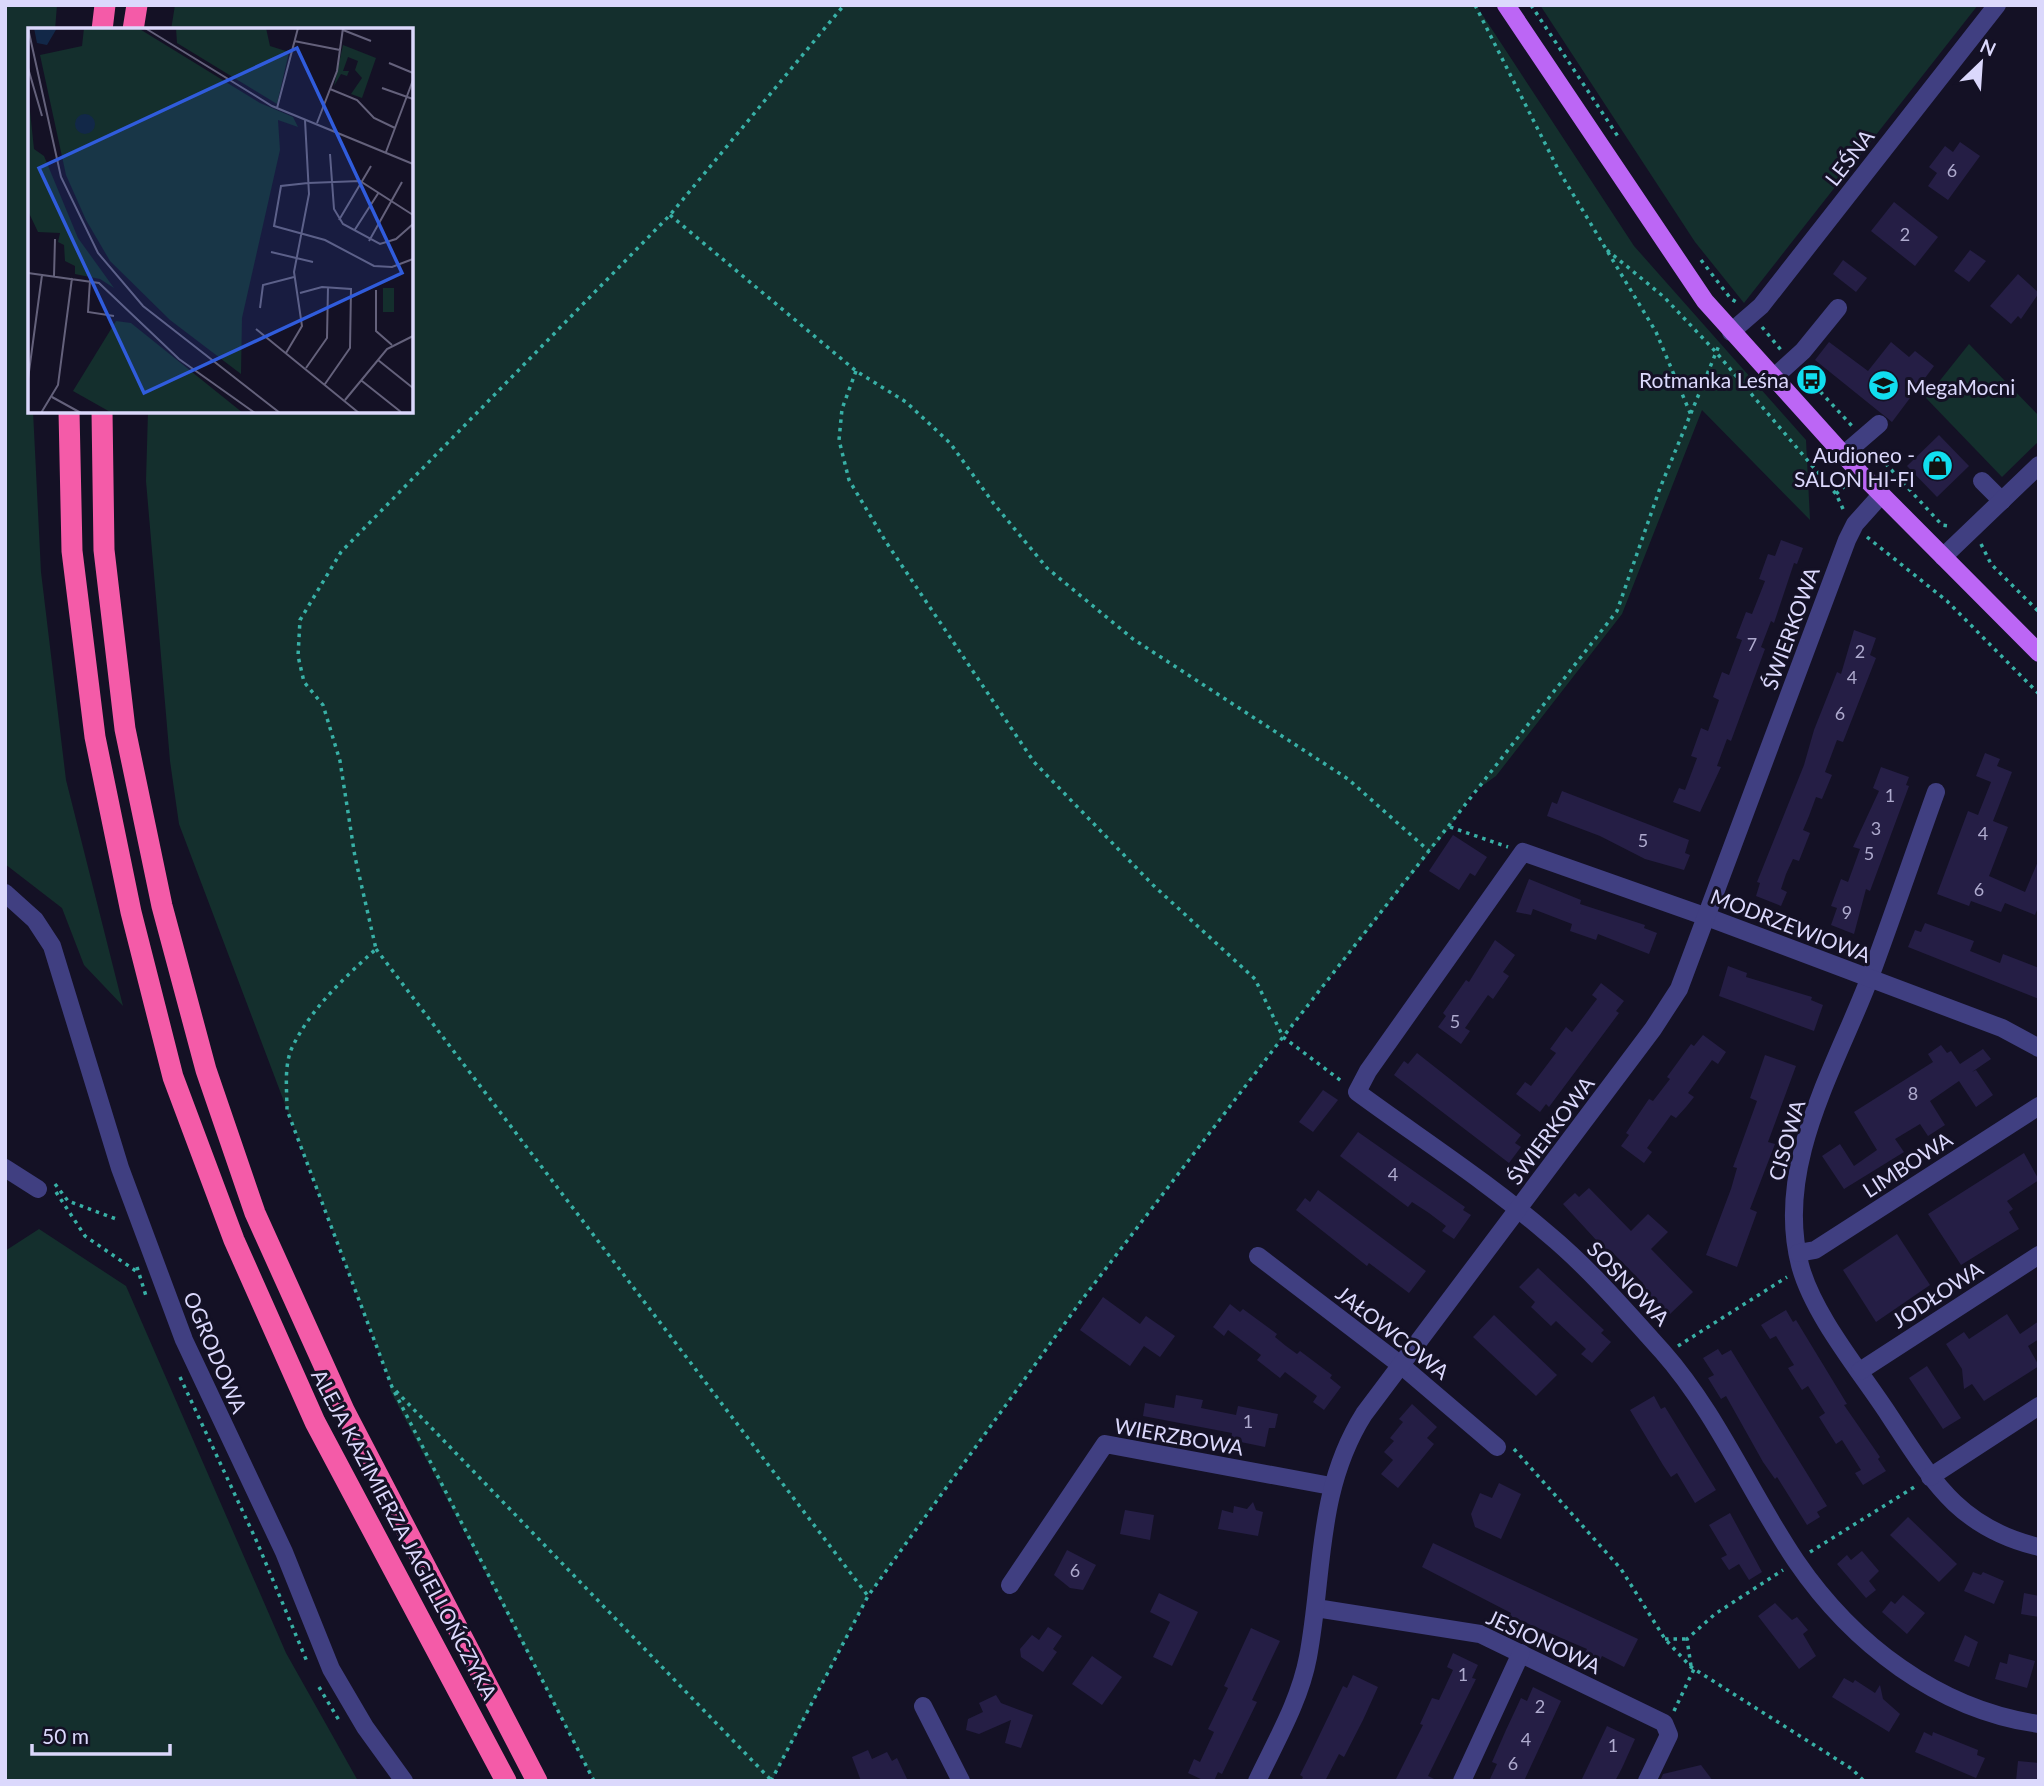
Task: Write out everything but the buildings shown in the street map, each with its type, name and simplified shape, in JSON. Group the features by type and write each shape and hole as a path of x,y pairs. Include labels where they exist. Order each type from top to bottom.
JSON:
{"highway":[{"path":"102,28 105,5"},
{"path":"133,28 136,5"},
{"name":"ALEJA KAZIMIERZA JAGIELLOŃCZYKA","path":"69,413 72,551 95,737 131,912 173,1077 234,1240 314,1422 506,1781"},
{"name":"ALEJA KAZIMIERZA JAGIELLOŃCZYKA","path":"102,413 104,550 125,729 162,906 206,1070 255,1213 344,1410 537,1781"}],"main road":[{"path":"1506,5 1679,265 1731,332 1881,495 2039,653"}],"street":[{"name":"LEŚNA","path":"1731,332 1761,306 1997,5"},
{"path":"1772,379 1792,361 1838,308"},
{"path":"1843,455 1879,424"},
{"path":"1943,557 2039,465"},
{"path":"1982,481 2002,501"},
{"name":"ŚWIERKOWA","path":"1257,1781 1303,1676 1316,1608 1331,1486 1353,1431 1519,1211 1653,1029 1679,989 1847,540 1855,524 1881,495"},
{"name":"CISOWA","path":"1936,792 1869,979 1814,1115 1794,1194 1799,1261 1824,1315 1930,1477 1961,1511 1988,1530 2012,1541 2039,1547"},
{"name":"MODRZEWIOWA","path":"1523,852 1707,917 2002,1028 2039,1048"},
{"name":"SOSNOWA","path":"1523,852 1368,1071 1357,1092 1550,1235 1665,1354 1712,1422 1796,1561 1851,1628 1885,1658 1931,1687 2003,1717 2039,1724"},
{"name":"OGRODOWA","path":"5,893 35,920 52,946 120,1168 184,1340 284,1552 331,1669 365,1727 404,1781"},
{"name":"LIMBOWA","path":"1799,1261 2039,1106"},
{"path":"5,1168 44,1187"},
{"name":"JODŁOWA","path":"1860,1371 2039,1255"},
{"name":"JAŁOWCOWA","path":"1258,1256 1505,1447"},
{"path":"1930,1477 2039,1406"},
{"name":"WIERZBOWA","path":"1010,1585 1105,1444 1331,1486"},
{"name":"JESIONOWA","path":"1316,1608 1466,1629 1664,1723"},
{"path":"1462,1781 1521,1653"},
{"path":"923,1706 961,1781"},
{"path":"1647,1781 1669,1735 1664,1723"}],"path":[{"path":"844,5 670,215 341,552 300,620 298,656 304,682 323,705 340,761 355,857 376,949 868,1596"},
{"path":"1475,5 1559,171 1656,332 1692,417"},
{"path":"1531,5 1621,141"},
{"path":"670,215 856,371 906,402 950,443 994,504 1046,568 1133,639 1348,779 1429,851"},
{"path":"1607,250 1664,297 1715,351"},
{"path":"1698,256 1731,299 1739,304 1747,303 1753,297 1768,313 1762,321 1763,330 1942,525 1960,527 1963,524 1979,540 1989,561 2039,612"},
{"path":"392,1387 771,1781 868,1596 1081,1301 1283,1037 1450,827 1472,793 1617,611 1660,488 1692,417 1715,351 1731,332"},
{"path":"856,371 842,409 839,440 849,480 886,542 1034,762 1153,885 1255,979 1283,1037 1336,1078"},
{"path":"1450,827 1523,852"},
{"path":"376,949 310,1018 290,1052 287,1110 392,1387 594,1781"},
{"path":"57,1185 68,1201 117,1218"},
{"path":"44,1187 85,1236 137,1272 151,1308"},
{"path":"1665,1354 1799,1261"},
{"path":"175,1366 257,1542 311,1671"},
{"path":"1505,1447 1621,1569 1665,1639 1694,1669 1852,1769 1863,1780"},
{"path":"1665,1639 1687,1639"},
{"path":"1664,1723 1672,1716 1694,1669"},
{"path":"317,1682 343,1727"}],"green space":[{"path":"5,5 57,5 55,28 28,28 28,413 33,413 41,572 66,780 123,1006 84,965 62,908 5,864"},
{"path":"175,5 1476,5 1634,246 1806,440 1810,520 1702,410 1622,614 1496,776 1472,793 1450,827 1283,1037 1081,1301 868,1596 772,1781 594,1781 390,1390 392,1387 179,824 170,761 146,481 148,413 413,413 413,28 171,28"},
{"path":"1540,5 1978,5 1744,303 1695,242"},
{"path":"1969,344 2039,416 2039,441 2002,477 1926,398"},
{"path":"39,1229 126,1286 286,1653 358,1781 5,1781 5,1251"}],"place":[{"name":"Rotmanka Leśna","path":"1812,379"},
{"name":"MegaMocni","path":"1883,386"},
{"name":"Audioneo - SALON HI-FI","path":"1938,466"}]}
